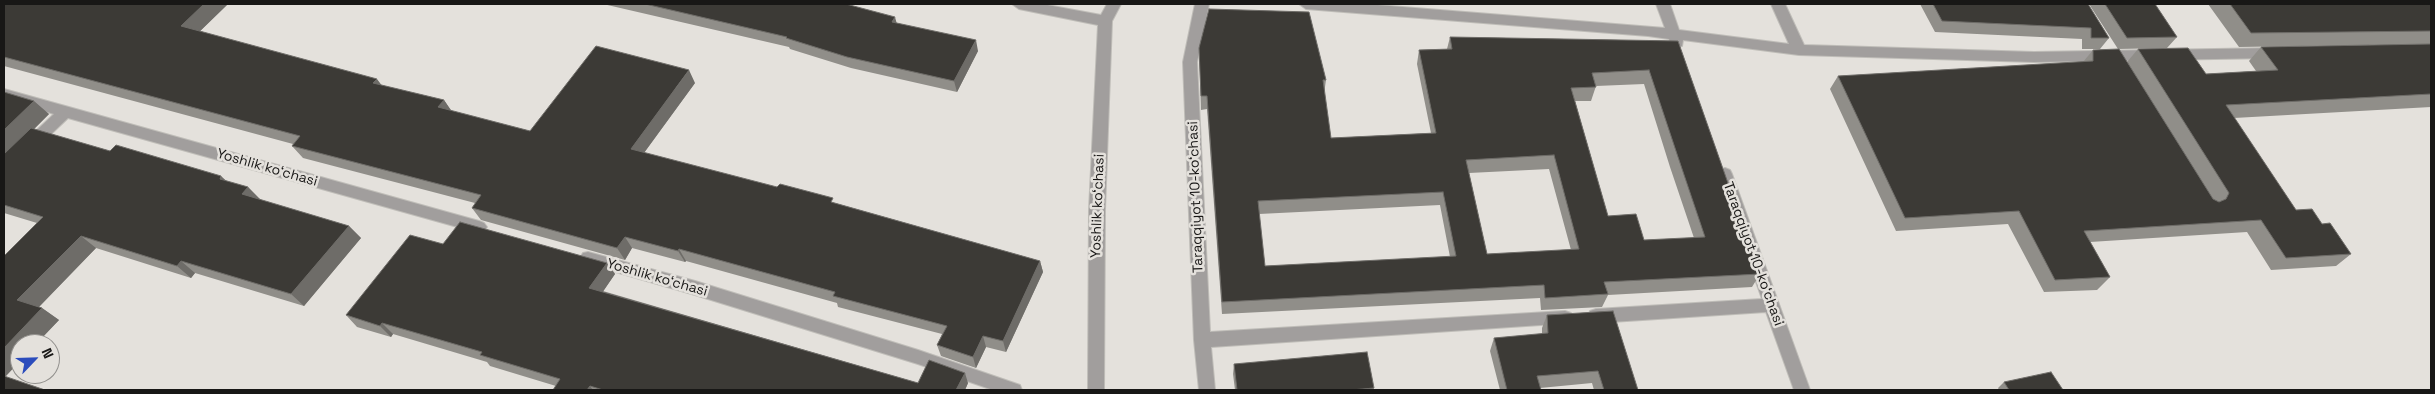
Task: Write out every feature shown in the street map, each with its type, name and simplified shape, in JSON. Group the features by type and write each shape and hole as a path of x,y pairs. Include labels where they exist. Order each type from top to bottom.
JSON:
{"street":[{"path":"1019,4 1105,21"},
{"name":"Yoshlik koʻchasi","path":"1096,390 1097,210 1105,21 1114,4"},
{"name":"Taraqqiyot 10-koʻchasi","path":"1202,4 1190,62 1202,340 1207,390"},
{"path":"1306,4 1674,34 1799,50 2034,57 2292,53"},
{"path":"1663,4 1681,52"},
{"path":"1778,4 1799,50"},
{"path":"2104,40 2123,72"},
{"name":"Yoshlik koʻchasi","path":"4,94 491,231"},
{"path":"4,170 65,112"},
{"name":"Taraqqiyot 10-koʻchasi","path":"1721,164 1802,390"},
{"name":"Yoshlik koʻchasi","path":"574,254 778,314 1014,390"},
{"path":"1202,340 1771,305"}],"building":[{"path":"4,4 204,4 181,26 377,79 373,83 444,100 438,107 530,131 596,46 689,70 631,149 777,187 780,184 833,198 831,202 1040,261 1003,341 983,336 973,357 937,345 947,326 833,296 835,292 679,249 678,251 625,237 617,248 472,208 481,195 292,146 300,136 4,57"},
{"path":"645,4 846,4 895,17 892,22 976,40 954,81 847,57 787,37"},
{"path":"1933,4 2088,4 2109,38 2091,38 2091,28 1942,21"},
{"path":"2105,4 2155,4 2177,37 2127,38"},
{"path":"2230,4 2431,4 2431,31 2251,33"},
{"path":"1209,9 1309,12 1326,80 1323,80 1331,138 1436,133 1419,50 1452,49 1450,37 1678,41 1760,274 1604,282 1608,294 1545,298 1544,285 1222,302 1207,96 1201,96 1199,48","holes":["1649,70 1677,154 1705,237 1644,240 1636,214 1608,216 1571,88 1596,87 1592,73","1554,155 1579,249 1487,254 1466,160","1443,192 1456,256 1265,266 1258,201"]},
{"path":"2431,44 2431,94 2226,105 2296,210 2312,209 2322,224 2330,223 2351,254 2286,258 2261,220 2084,231 2110,277 2055,280 2019,211 1905,218 1838,76 2093,61 2093,50 2119,49 2213,199 2219,202 2226,199 2229,193 2138,49 2188,48 2206,74 2278,70 2261,47"},
{"path":"4,92 34,101 4,130"},
{"path":"31,128 110,151 116,145 221,176 220,179 248,187 242,194 349,226 291,294 181,261 177,266 81,236 17,300 42,308 17,334 10,334 10,342 4,348 4,256 43,217 4,205 4,154"},
{"path":"460,222 607,263 589,288 918,383 929,360 965,373 956,390 603,390 590,386 587,390 553,390 560,379 480,355 482,352 382,323 380,326 346,315 410,235 443,244"},
{"path":"1613,311 1638,390 1604,390 1598,371 1537,376 1541,390 1507,390 1494,338 1548,333 1547,315"},
{"path":"1367,352 1374,388 1351,390 1237,390 1234,364"},
{"path":"2051,372 2063,390 2009,390 2004,382"},
{"path":"4,376 10,378 10,384 27,384 45,390 4,390"}]}
